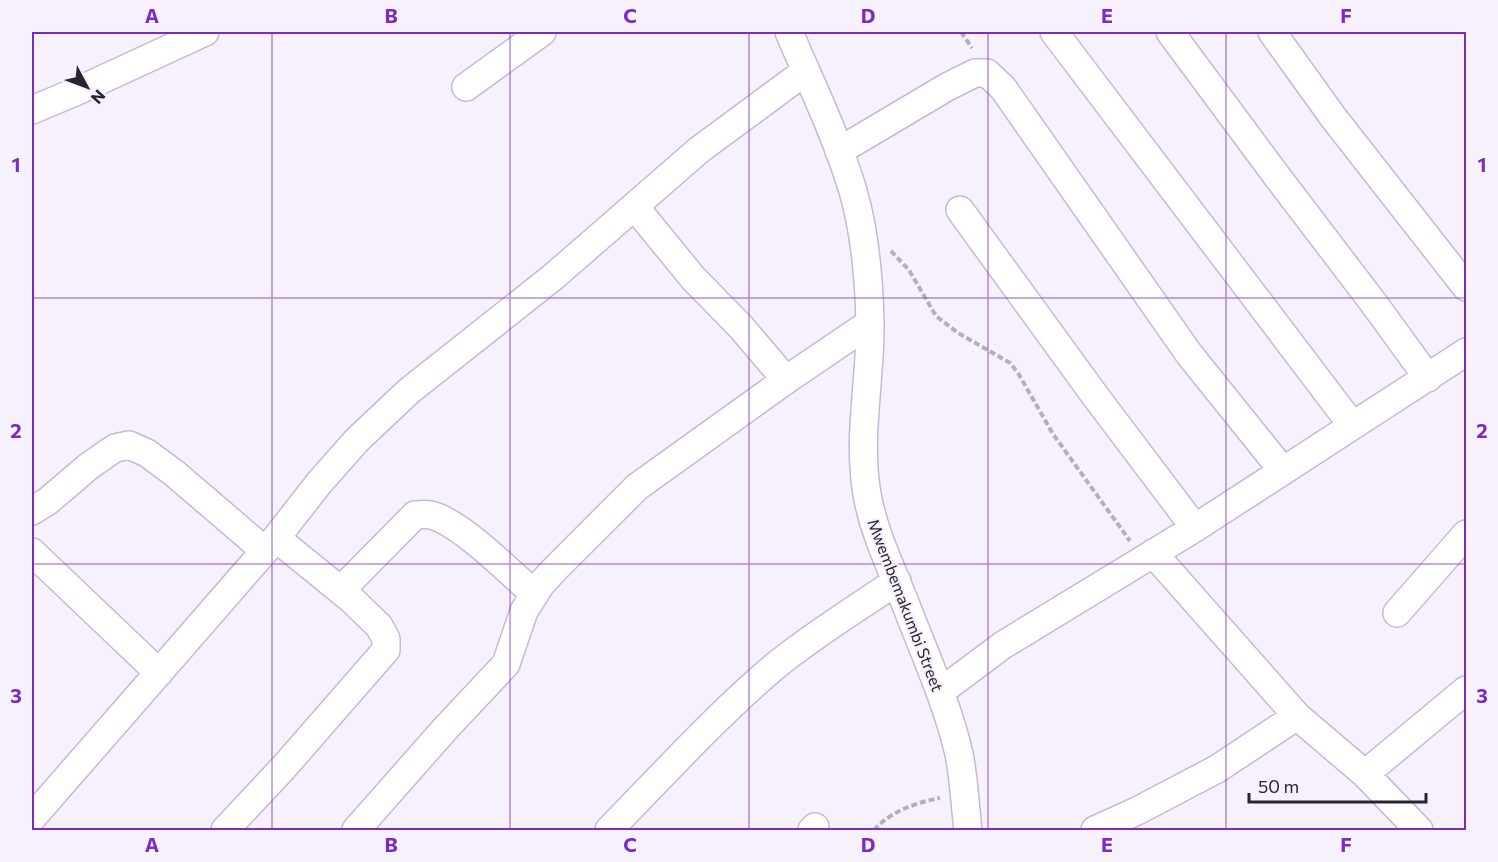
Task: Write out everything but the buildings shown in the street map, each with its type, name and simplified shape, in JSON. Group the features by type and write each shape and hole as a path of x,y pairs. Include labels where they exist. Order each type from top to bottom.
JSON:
{"street":[{"path":"32,110 205,32"},
{"path":"466,87 542,32"},
{"name":"Mwembemakumbi Street","path":"789,32 853,192 864,250 870,323 863,461 867,494 876,531 940,692 959,755 968,831"},
{"path":"1054,32 1352,425"},
{"path":"1170,32 1428,378"},
{"path":"1272,32 1333,117 1467,286"},
{"path":"32,818 159,674 357,440 409,392 553,277 699,150 806,71"},
{"path":"838,151 947,87 975,73 987,73 1003,88 1189,354 1283,471"},
{"path":"635,207 693,278 741,327 786,380"},
{"path":"960,210 1195,528"},
{"path":"357,831 445,729 506,664 524,611 534,594 556,567 637,487 870,323"},
{"path":"940,692 1003,645 1195,528 1467,352"},
{"path":"32,511 115,448 129,445 147,453 270,544 341,590 379,626 386,639 386,650 284,768 225,831"},
{"path":"341,590 415,515 430,515 456,528 492,555 534,594"},
{"path":"1397,613 1467,534"},
{"path":"32,552 159,674"},
{"path":"1147,557 1297,716 1365,774 1419,831"},
{"path":"609,831 724,712 775,667 823,630 897,581"},
{"path":"1365,774 1467,690"},
{"path":"1095,831 1217,769 1297,716"}],"path":[{"path":"864,250 888,249 909,270 936,316 957,333 1010,363 1053,434 1114,518 1147,557"},
{"path":"874,831 894,813 919,802 964,792"}]}
